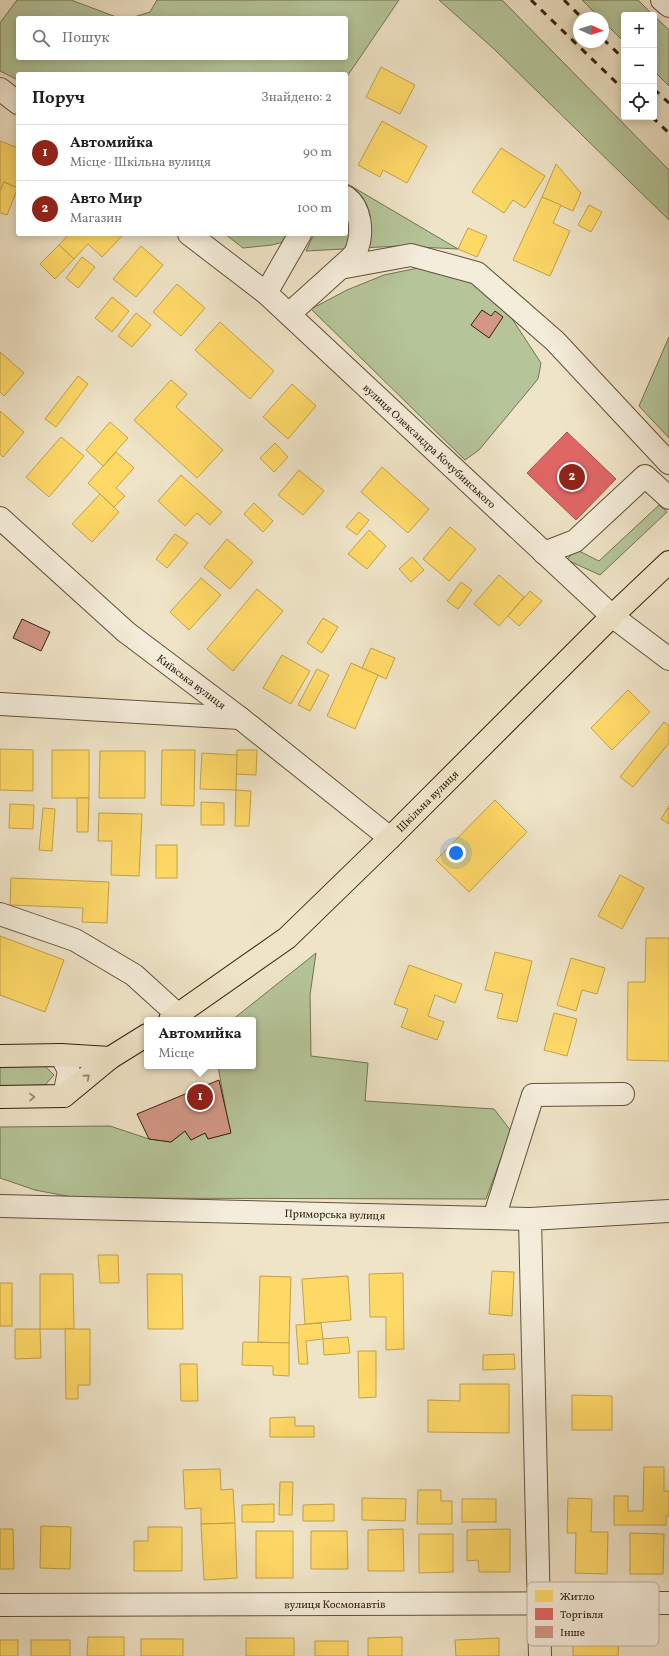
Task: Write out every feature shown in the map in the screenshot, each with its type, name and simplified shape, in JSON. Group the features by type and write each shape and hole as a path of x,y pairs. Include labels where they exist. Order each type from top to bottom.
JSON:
{"main road":[{"name":"Шкільна вулиця","path":"175,1017 287,938 390,838 612,616 669,562"},
{"path":"0,1098 64,1096 110,1058 144,1036"},
{"path":"0,1056 60,1055 110,1058"}],"street":[{"path":"662,0 669,6"},
{"path":"0,89 16,101"},
{"path":"289,314 340,268 357,250 361,222 352,202 348,199"},
{"name":"вулиця Олександра Кочубинського","path":"192,236 266,293 612,616 669,659"},
{"path":"266,293 299,236"},
{"path":"340,268 411,255 477,272 555,341 669,463"},
{"path":"544,553 575,541 645,476 669,498"},
{"name":"Київська вулиця","path":"0,518 126,632 240,718 390,838"},
{"path":"0,704 240,718"},
{"path":"0,914 75,940 134,975 173,1017"},
{"path":"60,1055 69,1071 64,1096"},
{"path":"494,1218 533,1095 623,1094"},
{"name":"Приморська вулиця","path":"0,1206 530,1219 669,1211"},
{"path":"530,1219 538,1582"},
{"name":"вулиця Космонавтів","path":"659,1603 669,1603"},
{"name":"вулиця Космонавтів","path":"0,1605 527,1604"},
{"path":"540,1646 540,1656"}],"green space":[{"path":"17,0 71,0 114,16 16,16 16,60 348,60 348,16 137,16 150,12 157,0 399,0 348,75 348,72 16,72 16,79 0,71 0,23"},
{"path":"439,0 502,0 669,170 669,220 494,49"},
{"path":"582,0 638,0 650,12 621,12 621,39 609,27 609,12 594,12"},
{"path":"657,19 669,30 669,86 657,74"},
{"path":"348,184 458,249 399,246 306,251 313,236 348,236"},
{"path":"228,236 292,236 290,240 272,245 243,248"},
{"path":"423,267 470,279 507,311 541,363 538,379 479,450 465,460 311,309 347,290 384,275"},
{"path":"669,337 669,438 639,406"},
{"path":"659,505 667,512 600,575 567,560 575,549 599,561"},
{"path":"316,953 310,995 311,1056 368,1063 365,1101 494,1109 511,1131 486,1199 77,1198 35,1190 0,1178 0,1127 110,1126 149,1139 171,1142 185,1131 191,1140 205,1133 208,1139 230,1133 219,1069 256,1069 256,1017 236,1017"},
{"path":"44,1065 54,1075 45,1085 0,1086 0,1066"}],"building: Житло":[{"path":"381,67 415,85 400,114 366,97"},
{"path":"382,121 427,146 407,183 383,170 380,177 358,165"},
{"path":"0,141 16,147 16,187 4,182 0,191"},
{"path":"501,148 545,176 525,208 513,200 504,213 472,192"},
{"path":"556,164 581,193 573,211 542,197"},
{"path":"4,182 16,187 16,193 7,215 0,213 0,191"},
{"path":"542,197 561,205 553,223 570,231 550,276 513,260"},
{"path":"589,205 602,212 591,232 578,225"},
{"path":"468,228 487,236 477,257 458,249"},
{"path":"67,236 122,236 102,257 88,244 74,259 59,245"},
{"path":"59,245 74,259 55,279 40,264"},
{"path":"141,246 163,265 136,297 113,279"},
{"path":"82,257 95,267 78,288 66,278"},
{"path":"177,284 205,308 181,336 153,312"},
{"path":"112,297 129,311 112,332 95,318"},
{"path":"136,313 151,325 132,347 118,336"},
{"path":"220,322 274,371 250,399 195,350"},
{"path":"0,352 24,373 4,396 0,392"},
{"path":"78,376 88,384 56,427 45,419"},
{"path":"171,380 187,394 176,407 223,450 197,478 134,420"},
{"path":"292,384 316,406 288,439 263,417"},
{"path":"0,411 24,432 3,457 0,454"},
{"path":"110,422 128,438 103,466 86,450"},
{"path":"61,437 84,456 49,497 26,477"},
{"path":"275,443 288,457 274,472 260,458"},
{"path":"116,452 134,468 116,488 125,496 114,507 88,483"},
{"path":"382,467 429,509 408,533 361,492"},
{"path":"299,470 324,491 303,515 278,495"},
{"path":"181,475 222,512 210,525 197,513 185,526 158,501"},
{"path":"100,494 119,512 92,542 72,524"},
{"path":"254,503 273,521 263,532 244,514"},
{"path":"359,512 369,520 357,535 346,527"},
{"path":"450,527 476,549 449,581 423,559"},
{"path":"369,530 386,546 367,569 348,554"},
{"path":"175,534 188,543 167,568 156,559"},
{"path":"227,539 253,562 230,589 204,567"},
{"path":"412,557 424,570 411,582 399,569"},
{"path":"499,575 524,597 499,626 474,604"},
{"path":"201,578 221,595 189,630 170,612"},
{"path":"461,582 472,590 458,609 447,601"},
{"path":"257,589 283,611 233,671 207,649"},
{"path":"530,591 542,601 519,626 508,616"},
{"path":"323,618 338,627 322,653 307,643"},
{"path":"371,648 395,658 386,679 362,668"},
{"path":"282,655 310,671 291,704 263,688"},
{"path":"351,663 378,675 355,729 327,716"},
{"path":"317,669 329,675 310,711 298,705"},
{"path":"628,690 650,712 612,750 591,728"},
{"path":"664,722 669,726 669,743 633,787 620,777"},
{"path":"0,749 33,750 33,791 0,790"},
{"path":"52,750 89,750 89,798 52,798"},
{"path":"162,750 195,750 194,806 161,805"},
{"path":"237,750 257,750 256,775 236,774"},
{"path":"100,751 145,751 145,798 99,798"},
{"path":"202,753 237,755 236,790 200,789"},
{"path":"236,790 251,791 249,826 235,826"},
{"path":"77,798 89,798 88,832 77,832"},
{"path":"495,800 527,832 469,892 436,860"},
{"path":"201,802 224,803 224,825 201,825"},
{"path":"10,804 34,805 33,829 9,828"},
{"path":"669,806 669,824 661,819"},
{"path":"43,808 55,809 52,851 39,850"},
{"path":"99,813 142,814 139,876 111,875 112,841 98,841"},
{"path":"156,845 177,845 177,878 156,878"},
{"path":"620,875 644,888 622,929 598,916"},
{"path":"11,878 109,882 107,923 82,922 83,908 10,905"},
{"path":"0,936 64,960 45,1012 0,995"},
{"path":"646,938 669,938 669,1061 627,1060 628,982 645,982"},
{"path":"495,952 532,961 517,1022 497,1018 503,994 485,990"},
{"path":"571,958 605,968 597,994 582,990 576,1011 557,1005"},
{"path":"409,965 462,984 455,1003 435,995 428,1016 444,1022 437,1040 401,1027 408,1009 394,1004"},
{"path":"554,1013 577,1019 567,1056 544,1050"},
{"path":"98,1255 118,1255 119,1283 100,1283"},
{"path":"492,1271 514,1272 512,1316 489,1314"},
{"path":"403,1273 404,1349 386,1350 386,1317 370,1317 369,1274"},
{"path":"40,1274 73,1274 74,1329 40,1329"},
{"path":"147,1274 182,1274 183,1329 148,1329"},
{"path":"260,1276 291,1277 289,1343 258,1342"},
{"path":"348,1276 351,1320 305,1324 302,1279"},
{"path":"0,1283 12,1283 12,1326 0,1326"},
{"path":"321,1323 323,1339 306,1341 308,1364 299,1364 296,1325"},
{"path":"15,1329 40,1329 41,1358 15,1359"},
{"path":"65,1329 90,1329 90,1385 78,1385 78,1399 66,1399"},
{"path":"348,1337 350,1353 324,1355 323,1339"},
{"path":"243,1342 289,1343 289,1376 273,1375 273,1366 242,1365"},
{"path":"358,1351 376,1351 376,1397 359,1398"},
{"path":"514,1354 515,1369 483,1370 483,1355"},
{"path":"180,1364 197,1364 198,1401 181,1401"},
{"path":"460,1384 509,1384 509,1433 428,1432 428,1400 460,1401"},
{"path":"572,1395 612,1396 612,1430 572,1430"},
{"path":"295,1417 295,1426 314,1426 314,1437 270,1437 270,1418"},
{"path":"644,1467 664,1467 664,1491 669,1491 669,1516 666,1516 666,1525 614,1525 614,1496 628,1496 628,1511 643,1511"},
{"path":"220,1469 221,1490 233,1489 235,1523 201,1524 201,1508 185,1509 183,1470"},
{"path":"280,1482 293,1482 292,1515 279,1515"},
{"path":"418,1490 441,1490 441,1501 452,1501 452,1524 417,1524"},
{"path":"362,1498 406,1499 405,1521 362,1520"},
{"path":"568,1498 592,1499 591,1532 608,1532 607,1574 575,1573 576,1533 567,1533"},
{"path":"462,1499 496,1499 496,1522 462,1522"},
{"path":"274,1504 274,1522 242,1522 242,1505"},
{"path":"334,1504 334,1521 303,1521 303,1505"},
{"path":"235,1523 237,1578 204,1580 201,1524"},
{"path":"41,1526 71,1527 70,1569 40,1568"},
{"path":"148,1527 182,1527 182,1571 134,1571 134,1541 148,1541"},
{"path":"0,1529 13,1529 14,1569 0,1569"},
{"path":"403,1529 404,1571 368,1571 368,1530"},
{"path":"510,1529 510,1572 479,1572 478,1560 467,1561 467,1530"},
{"path":"256,1531 293,1531 293,1578 256,1578"},
{"path":"311,1531 347,1531 348,1569 311,1569"},
{"path":"630,1533 664,1534 663,1574 630,1574"},
{"path":"419,1534 453,1534 453,1572 419,1573"},
{"path":"88,1637 124,1637 124,1656 87,1656"},
{"path":"402,1637 402,1656 368,1656 368,1638"},
{"path":"246,1638 294,1638 294,1656 246,1656"},
{"path":"499,1638 499,1656 456,1656 455,1640"},
{"path":"141,1639 183,1639 183,1656 141,1656"},
{"path":"0,1640 18,1640 18,1656 0,1656"},
{"path":"31,1640 70,1640 70,1656 31,1656"},
{"path":"315,1641 348,1641 348,1656 315,1656"},
{"path":"573,1646 619,1646 618,1656 573,1656"}],"building: Торгівля":[{"path":"567,432 616,479 576,520 527,473"}],"building: Інше":[{"path":"482,310 491,316 495,311 503,317 489,338 471,325"},
{"path":"22,619 50,632 41,651 13,638"},
{"path":"219,1080 231,1133 208,1139 205,1133 191,1140 185,1131 171,1142 149,1139 137,1114"}],"railway":[{"path":"531,0 621,87"},
{"path":"564,0 576,12"},
{"path":"609,45 621,56"},
{"path":"657,92 669,103"},
{"path":"655,120 669,133"}],"place":[{"name":"Авто Мир","path":"572,477"},
{"name":"Автомийка","path":"200,1097"}]}
